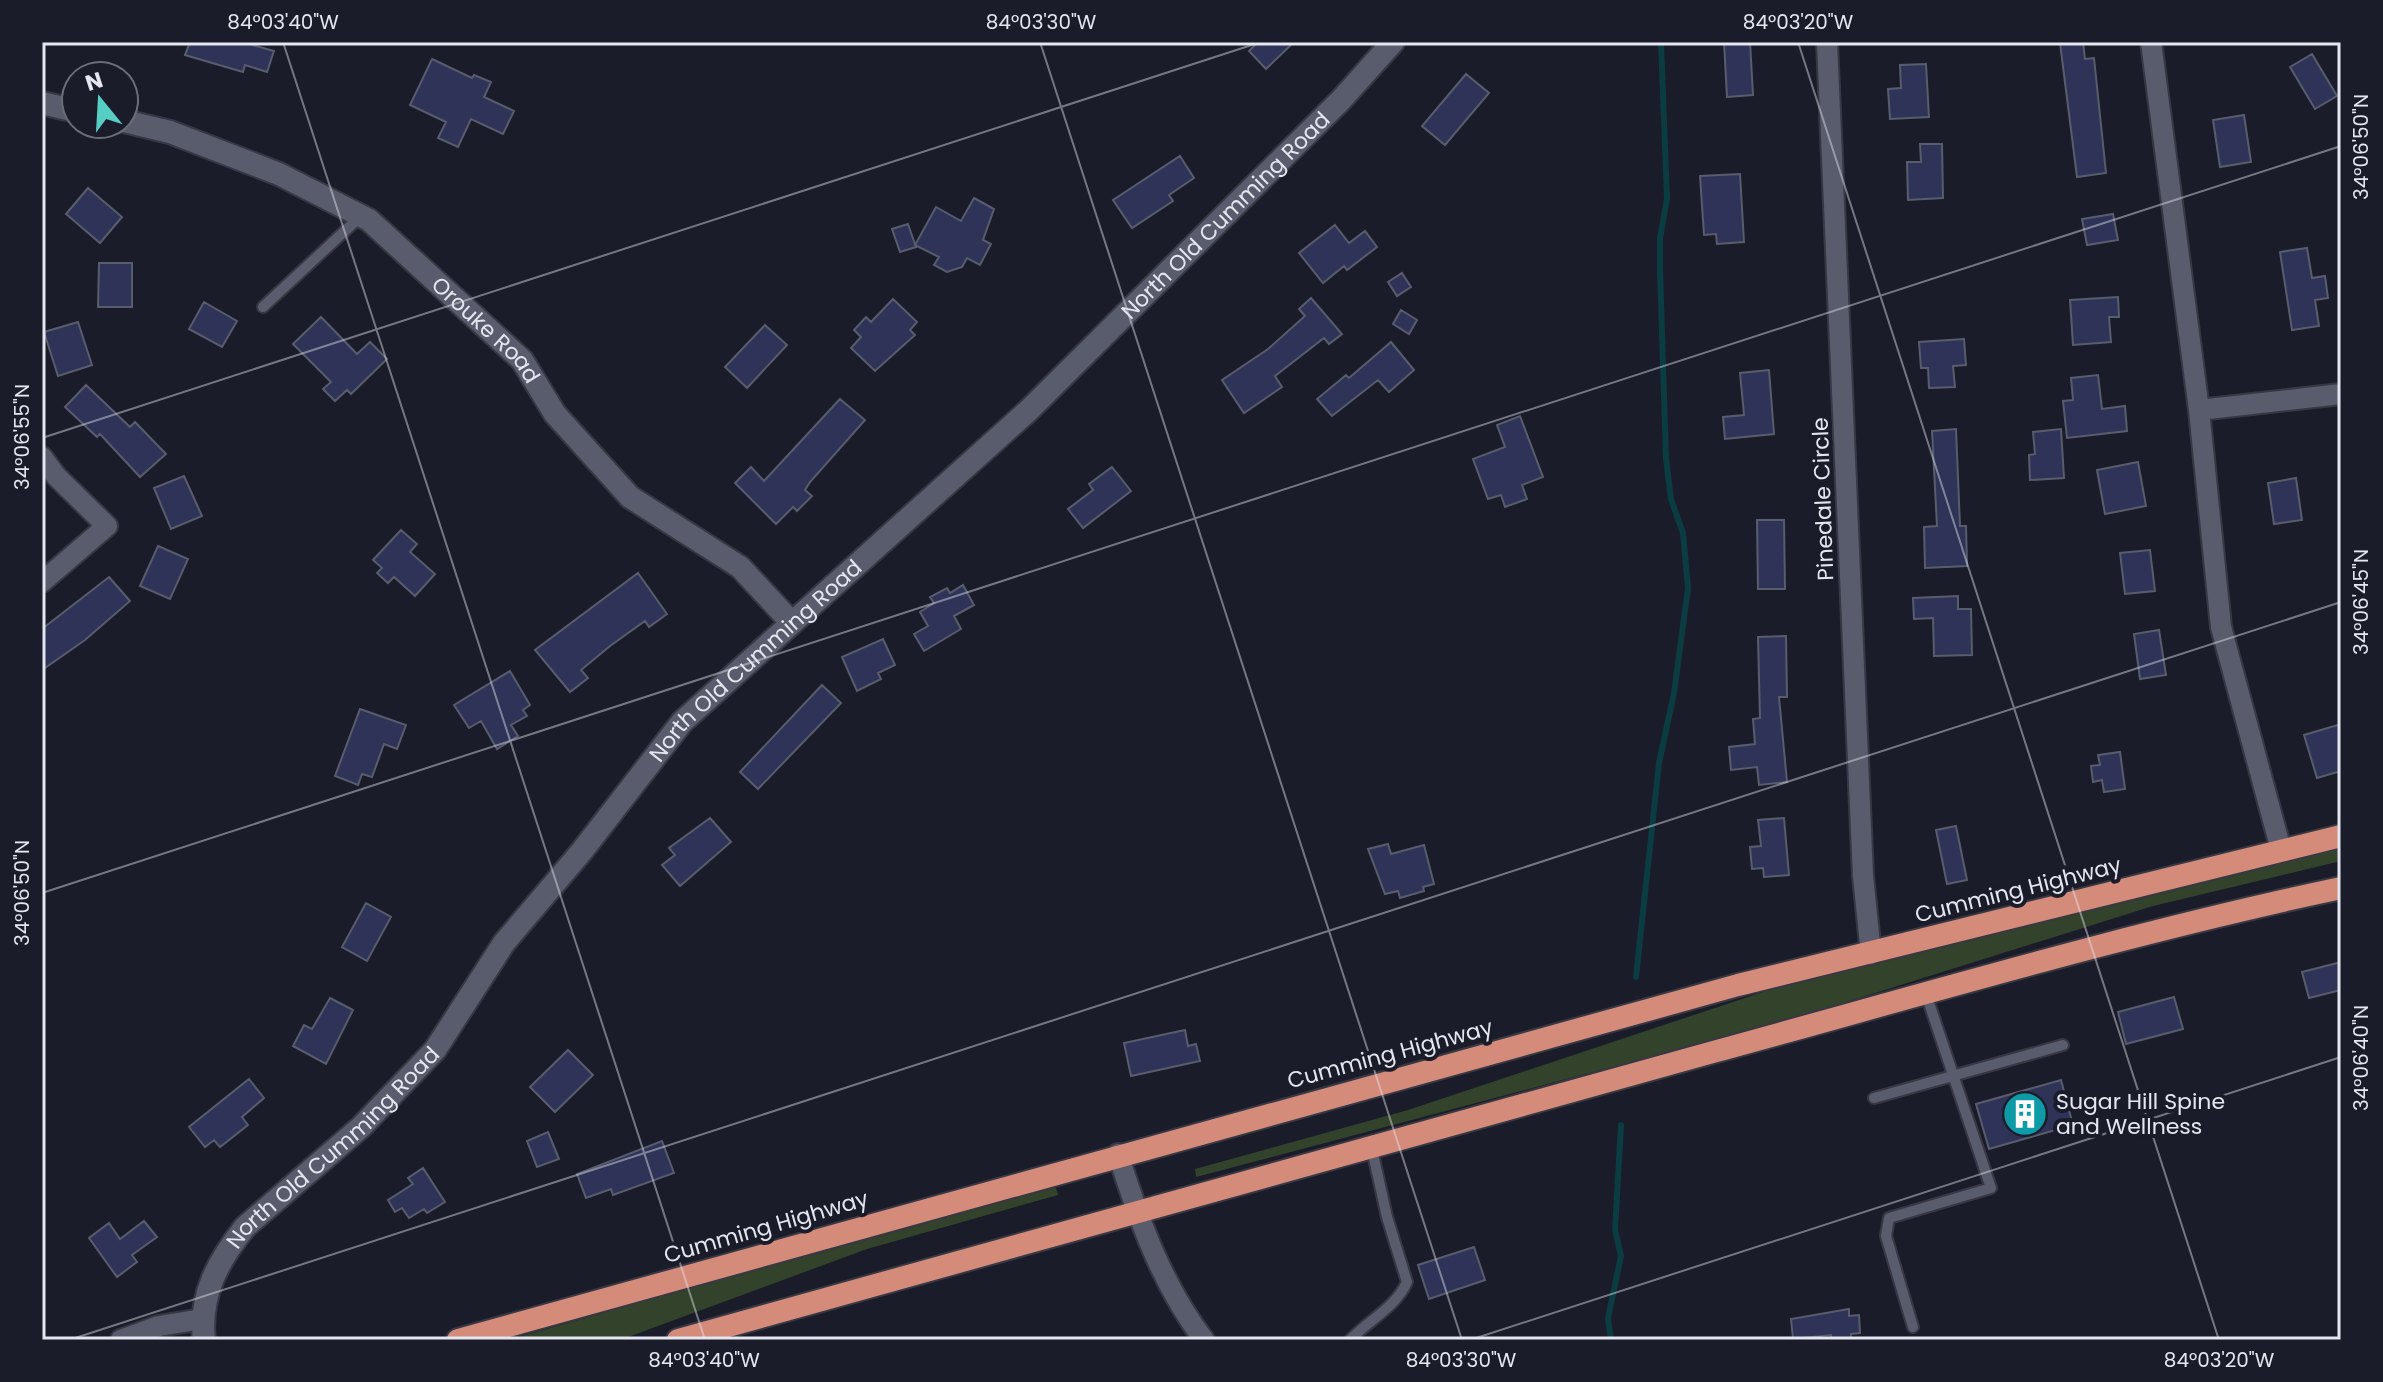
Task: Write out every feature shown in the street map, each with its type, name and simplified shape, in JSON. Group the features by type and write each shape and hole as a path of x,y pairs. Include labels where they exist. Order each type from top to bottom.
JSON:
{"highway":[{"name":"Cumming Highway","path":"458,1340 1118,1154 1738,985 2341,836"},
{"path":"678,1340 1136,1209 1925,992 2190,920 2341,888"}],"street":[{"name":"Pinedale Circle","path":"1827,42 1863,876 1871,954"},
{"path":"2151,42 2199,410 2221,627 2281,850"},
{"name":"North Old Cumming Road","path":"203,1330 213,1275 245,1227 361,1127 435,1050 504,943 582,851 682,722 1029,410 1383,46"},
{"name":"Orouke Road","path":"140,125 170,132 279,174 361,216 522,360 555,414 630,497 740,567 791,622"},
{"path":"2199,410 2341,394"},
{"path":"42,457 56,476 107,526 42,582"},
{"path":"1118,1154 1136,1209 1167,1283 1204,1340"},
{"path":"121,1340 159,1326 203,1330"}],"lane":[{"path":"263,307 361,216"},
{"path":"1913,1327 1886,1236 1889,1218 1991,1188 1925,992"},
{"path":"1874,1098 2063,1045"},
{"path":"1350,1340 1370,1319 1400,1298 1407,1282 1387,1217 1371,1145"}],"green space":[{"path":"2341,845 2341,861 2153,906 1786,1021 1196,1177 1195,1169 1408,1110 1775,988"},
{"path":"1055,1184 1058,1195 867,1249 620,1340 508,1340"}],"building":[{"path":"190,42 253,42 252,45 274,51 267,72 245,65 243,72 185,55"},
{"path":"1258,42 1294,42 1266,69 1249,51"},
{"path":"1724,42 1750,42 1753,95 1727,97"},
{"path":"2083,42 2085,59 2094,58 2106,173 2077,177 2060,43"},
{"path":"2312,54 2337,96 2315,109 2290,67"},
{"path":"432,59 472,78 474,75 491,82 484,97 514,111 503,134 471,119 458,147 438,138 446,122 410,105"},
{"path":"1926,64 1929,117 1890,119 1888,89 1901,88 1900,65"},
{"path":"1466,74 1489,93 1445,145 1422,126"},
{"path":"2244,115 2251,162 2220,167 2213,120"},
{"path":"1920,144 1942,144 1943,198 1908,200 1907,162 1921,162"},
{"path":"1180,156 1194,178 1169,195 1173,201 1132,228 1113,200"},
{"path":"1740,174 1744,242 1717,244 1716,234 1704,235 1700,176"},
{"path":"88,188 122,217 100,243 66,214"},
{"path":"974,198 994,209 983,240 991,244 980,265 967,258 962,267 947,272 934,265 939,257 915,245 936,207 961,221"},
{"path":"2113,214 2118,240 2087,245 2082,219"},
{"path":"908,224 916,247 900,252 892,229"},
{"path":"1335,225 1349,243 1365,231 1377,247 1347,270 1344,266 1323,283 1299,253"},
{"path":"2307,248 2312,278 2325,276 2328,298 2315,300 2319,326 2292,330 2280,252"},
{"path":"99,263 132,263 132,307 98,307"},
{"path":"1402,273 1411,287 1397,296 1388,282"},
{"path":"2118,297 2119,317 2109,317 2111,342 2073,345 2070,300"},
{"path":"1311,298 1342,334 1329,344 1324,338 1275,376 1282,387 1244,413 1222,380 1268,349 1305,316 1299,309"},
{"path":"893,299 917,322 910,330 915,335 875,371 851,348 861,337 854,330 866,317 871,322"},
{"path":"204,302 237,321 222,347 189,329"},
{"path":"1401,310 1417,320 1409,334 1393,324"},
{"path":"321,317 357,354 370,342 387,359 351,394 347,390 335,401 323,389 331,382 293,344"},
{"path":"78,322 92,365 58,376 44,332"},
{"path":"765,325 787,345 747,388 725,367"},
{"path":"1964,339 1966,365 1953,366 1955,387 1929,388 1928,368 1921,368 1919,342"},
{"path":"1391,342 1414,370 1389,392 1378,380 1332,416 1317,399 1346,375 1349,378"},
{"path":"1769,370 1774,434 1725,439 1723,417 1744,415 1740,373"},
{"path":"2098,375 2102,409 2125,406 2127,431 2067,438 2063,401 2073,400 2071,378"},
{"path":"86,385 130,427 135,422 166,454 140,477 100,434 97,437 65,407"},
{"path":"840,399 865,420 810,482 805,490 812,496 797,511 793,507 776,524 735,483 751,467 764,481"},
{"path":"1520,416 1543,477 1522,485 1527,499 1505,507 1501,495 1488,499 1473,459 1505,447 1497,425"},
{"path":"1956,429 1960,526 1966,526 1967,566 1925,568 1924,527 1937,526 1932,431"},
{"path":"2061,429 2064,478 2030,480 2029,455 2035,454 2033,432"},
{"path":"2138,462 2146,506 2105,514 2097,470"},
{"path":"1112,467 1131,491 1083,528 1068,509 1093,490 1089,484"},
{"path":"184,476 202,516 171,529 154,488"},
{"path":"2296,478 2302,520 2274,524 2268,483"},
{"path":"1757,520 1784,520 1785,589 1758,589"},
{"path":"401,530 417,544 410,552 435,574 415,596 394,577 388,583 377,573 382,568 373,560"},
{"path":"158,546 188,559 170,599 140,586"},
{"path":"2150,550 2155,591 2125,594 2120,553"},
{"path":"638,573 667,614 649,627 645,621 610,646 581,670 588,678 570,692 535,650"},
{"path":"109,577 130,601 85,640 42,670 42,629"},
{"path":"963,585 974,605 954,616 961,629 924,651 914,634 928,626 920,612 934,603 930,597 947,588 950,593"},
{"path":"1958,596 1958,609 1971,609 1972,655 1934,656 1933,618 1914,619 1913,598"},
{"path":"2159,630 2166,675 2140,679 2134,634"},
{"path":"1786,636 1787,697 1779,697 1787,782 1759,785 1757,767 1731,770 1729,747 1755,744 1753,719 1760,718 1758,637"},
{"path":"883,639 895,665 878,673 881,679 857,691 842,657"},
{"path":"510,671 530,705 523,710 527,716 511,725 518,736 497,749 481,721 469,728 454,705"},
{"path":"822,685 841,703 758,789 740,772"},
{"path":"360,709 406,725 397,749 384,744 372,777 362,774 358,785 335,776"},
{"path":"2341,724 2341,771 2317,778 2304,735"},
{"path":"2120,752 2125,789 2104,792 2102,780 2093,782 2091,766 2100,765 2098,755"},
{"path":"710,818 731,842 680,886 662,865 675,855 669,848"},
{"path":"1784,818 1789,875 1764,877 1763,868 1752,869 1750,847 1761,846 1758,820"},
{"path":"1956,826 1967,880 1947,884 1936,830"},
{"path":"1388,844 1391,854 1424,845 1434,884 1423,887 1424,891 1400,898 1398,891 1385,894 1368,849"},
{"path":"366,903 391,917 367,961 342,947"},
{"path":"2341,962 2341,990 2309,998 2302,972"},
{"path":"2174,997 2183,1029 2126,1044 2118,1012"},
{"path":"330,998 353,1010 326,1064 293,1046 304,1025 312,1029"},
{"path":"1185,1030 1188,1046 1196,1044 1200,1061 1131,1076 1124,1043"},
{"path":"568,1050 593,1075 555,1112 530,1087"},
{"path":"249,1079 264,1098 242,1117 248,1125 220,1147 214,1140 205,1147 189,1127"},
{"name":"Sugar Hill Spine and Wellness","path":"2061,1080 2073,1125 1989,1149 1976,1104"},
{"path":"548,1132 559,1159 537,1167 527,1141"},
{"path":"662,1141 674,1173 613,1195 611,1189 586,1198 577,1174"},
{"path":"423,1168 445,1202 427,1213 424,1209 409,1218 402,1208 395,1212 388,1200 413,1184 408,1178"},
{"path":"144,1221 157,1237 132,1255 137,1262 117,1277 89,1238 109,1223 120,1239"},
{"path":"1474,1247 1485,1280 1429,1299 1418,1265"},
{"path":"1849,1309 1849,1316 1859,1315 1860,1333 1851,1334 1851,1340 1831,1340 1831,1335 1793,1339 1791,1319"}],"waterway":[{"path":"1636,977 1659,763 1674,693 1688,588 1683,533 1671,499 1666,459 1660,238 1667,199 1661,42"},
{"path":"1611,1340 1608,1318 1621,1256 1615,1230 1621,1125"}],"place":[{"name":"Sugar Hill Spine and Wellness","path":"2025,1114"}]}
